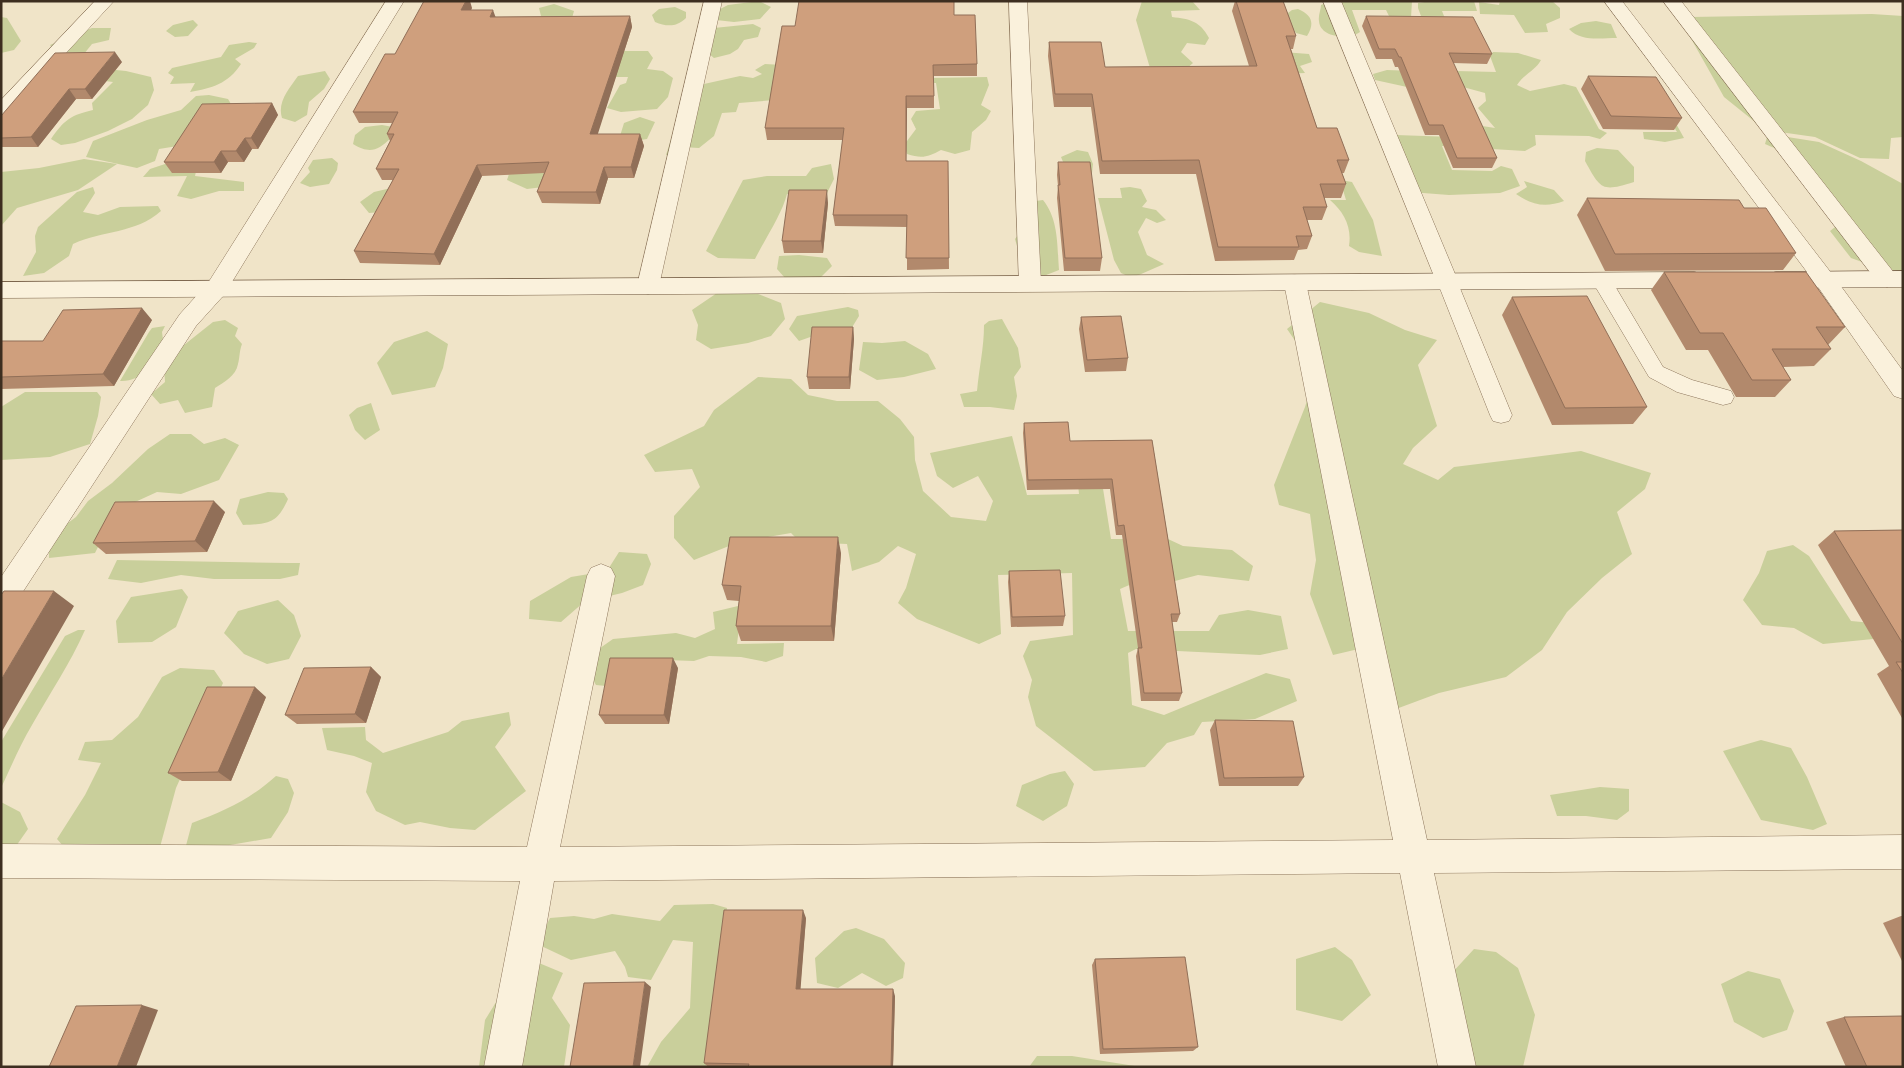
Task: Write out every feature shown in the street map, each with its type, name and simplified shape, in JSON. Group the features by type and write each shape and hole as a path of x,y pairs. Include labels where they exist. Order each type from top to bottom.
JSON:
{"street":[{"path":"1,112 105,1"},
{"path":"1,601 188,320 216,289 395,1"},
{"path":"648,286 713,1"},
{"path":"1018,1 1030,283"},
{"path":"1332,1 1447,281"},
{"path":"1613,1 1824,279 1903,390"},
{"path":"1672,1 1895,279"},
{"path":"1756,280 1895,279"},
{"path":"1,290 1718,280"},
{"path":"1295,283 1457,1067"},
{"path":"503,1067 540,864 601,576"},
{"path":"1,861 540,864 1903,852"}],"lane":[{"path":"1447,281 1501,415"},
{"path":"1602,281 1656,372 1685,386 1723,397"}],"green space":[{"path":"759,1 771,7 760,19 734,22 716,20 716,11 728,5"},
{"path":"1142,1 1192,1 1200,10 1171,11 1172,17 1189,20 1198,24 1209,38 1205,45 1187,43 1181,52 1193,63 1179,75 1152,75 1136,20"},
{"path":"1331,1 1412,1 1411,18 1393,24 1386,10 1352,10 1360,32 1349,36 1336,36 1324,31 1319,21 1321,5"},
{"path":"1431,1 1474,1 1477,11 1442,11 1448,26 1421,16 1418,3"},
{"path":"1500,1 1552,1 1560,8 1560,18 1546,24 1548,32 1525,33 1514,15 1480,14 1479,2 1499,5"},
{"path":"554,4 574,11 572,18 549,23 541,16 539,8"},
{"path":"675,7 686,12 686,18 683,21 672,25 655,22 652,15 659,9"},
{"path":"1298,9 1311,20 1311,27 1307,36 1296,33 1284,16 1292,10"},
{"path":"1872,14 1903,16 1903,137 1891,138 1889,159 1860,158 1815,137 1765,130 1724,97 1689,35 1691,17"},
{"path":"1,17 7,18 21,41 14,50 1,53"},
{"path":"193,20 198,25 188,36 175,37 166,31 173,25"},
{"path":"1596,21 1611,24 1617,38 1585,38 1569,29 1581,23"},
{"path":"753,24 761,28 758,37 744,40 738,49 730,54 714,58 708,53 714,28"},
{"path":"92,28 111,28 109,40 92,44 75,65 58,55 50,45"},
{"path":"249,42 257,43 254,48 235,59 241,64 225,81 205,89 190,92 195,83 170,84 174,77 168,73 172,68 221,57 229,45"},
{"path":"611,51 648,51 653,58 647,69 663,71 673,78 668,97 657,109 621,112 607,108 620,85 626,83 628,77 612,77"},
{"path":"1283,52 1309,54 1312,62 1300,66 1305,73 1281,74"},
{"path":"1493,52 1518,53 1541,60 1517,85 1530,91 1564,84 1576,87 1599,129 1607,133 1600,139 1589,136 1535,135 1536,145 1525,151 1442,146 1452,170 1492,171 1501,166 1512,169 1520,186 1500,193 1449,195 1410,192 1382,145 1396,135 1481,138 1476,125 1495,128 1478,108 1486,101 1485,93 1452,84 1456,71 1496,72 1490,56"},
{"path":"765,64 801,66 787,99 739,103 736,112 722,113 714,136 699,148 682,147 677,157 666,155 676,124 704,84 740,76 753,78 762,74 755,70"},
{"path":"106,69 126,71 151,77 154,90 148,105 132,119 108,131 75,143 61,145 51,139 69,119 93,110 92,103 113,82 97,80"},
{"path":"1387,70 1413,71 1407,87 1375,80 1373,74"},
{"path":"325,71 330,79 324,89 309,102 307,115 295,122 282,118 282,101 298,76"},
{"path":"987,77 989,85 981,105 991,111 986,120 972,132 970,150 955,154 941,150 921,157 907,154 904,145 916,129 911,119 916,111 940,109 936,83 922,83 932,78"},
{"path":"209,95 228,99 231,104 190,144 159,149 155,161 137,168 86,157 93,141 147,120 181,110 196,96"},
{"path":"640,117 655,122 647,139 628,142 620,136 624,123"},
{"path":"1668,118 1674,120 1684,138 1665,142 1644,139 1643,132 1677,132"},
{"path":"382,125 393,127 391,138 382,146 369,150 353,144 355,135 365,127"},
{"path":"1768,134 1819,142 1861,161 1903,184 1903,272 1876,267 1851,258 1830,231 1839,224 1788,154 1765,144"},
{"path":"518,147 548,175 543,187 527,189 507,180"},
{"path":"1597,148 1618,150 1634,167 1634,182 1615,187 1604,186 1599,183 1585,161 1586,152"},
{"path":"1077,150 1088,152 1093,164 1092,173 1063,173 1066,169 1061,157"},
{"path":"332,158 338,163 337,170 329,184 310,187 300,183 310,172 308,168 313,160"},
{"path":"84,159 117,164 78,190 17,208 1,226 1,172 39,168"},
{"path":"171,162 198,162 195,176 244,182 244,191 219,191 191,199 177,196 187,176 143,177 150,169"},
{"path":"831,164 834,179 826,195 803,197 787,194 785,202 755,259 718,258 706,251 743,180 767,176 806,176 812,168"},
{"path":"1340,180 1352,182 1373,220 1382,256 1359,252 1349,246 1350,239 1346,220 1330,200 1346,200"},
{"path":"1524,181 1554,190 1564,201 1545,205 1528,201 1516,194 1527,187"},
{"path":"404,185 393,211 369,213 360,202 374,192"},
{"path":"93,187 95,193 83,212 98,215 120,207 158,206 161,211 130,228 73,244 69,256 44,273 23,276 36,252 35,236 38,227 77,192"},
{"path":"1120,188 1141,189 1147,201 1142,207 1156,210 1166,220 1157,223 1146,218 1138,232 1147,255 1164,264 1132,278 1121,273 1114,260 1098,198 1122,198"},
{"path":"1043,200 1055,225 1059,270 1036,279 1023,267 1015,239 1025,226 1021,203"},
{"path":"799,255 827,258 832,266 819,279 785,278 777,269 779,256"},
{"path":"753,292 781,303 785,319 771,336 748,343 711,349 696,340 698,325 692,310 717,293"},
{"path":"1320,302 1369,313 1405,330 1437,340 1418,365 1437,426 1413,448 1403,464 1438,480 1454,467 1581,451 1651,473 1645,489 1617,512 1632,554 1602,578 1567,612 1542,650 1506,677 1439,693 1396,709 1367,647 1333,655 1310,594 1316,560 1310,514 1279,505 1274,485 1305,407 1316,371 1287,329"},
{"path":"848,307 858,310 859,316 851,329 816,335 799,341 789,329 797,316"},
{"path":"1002,319 1018,348 1021,367 1014,377 1017,396 1014,410 990,407 964,407 960,394 977,391 984,325 989,321"},
{"path":"225,320 238,328 235,336 242,344 237,368 229,378 215,388 212,407 185,413 178,400 160,404 151,394 165,382 164,366 179,349 213,322"},
{"path":"165,326 162,332 164,348 151,366 134,379 120,381 152,328"},
{"path":"427,331 448,344 443,368 435,387 392,395 377,363 394,342"},
{"path":"905,341 928,354 936,369 904,377 877,380 859,370 863,342"},
{"path":"758,377 791,379 808,395 837,401 878,401 900,419 914,437 915,460 923,491 951,517 986,521 993,501 978,476 953,488 937,476 930,453 1012,436 1027,495 1079,494 1074,446 1098,457 1111,539 1168,539 1183,546 1232,550 1253,566 1249,581 1198,575 1175,581 1134,583 1120,589 1128,631 1209,631 1219,615 1248,610 1281,616 1288,649 1260,655 1136,649 1128,653 1132,705 1164,715 1266,673 1290,679 1297,701 1255,719 1202,722 1194,735 1167,743 1145,767 1094,771 1036,726 1028,697 1032,680 1023,656 1030,641 1073,635 1072,573 998,575 1001,634 979,644 917,619 898,603 906,588 916,554 898,546 879,562 852,571 847,544 800,542 791,533 739,542 694,560 674,538 674,516 700,487 692,469 655,472 644,455 704,426 714,410"},
{"path":"25,392 97,392 101,397 90,444 50,457 1,460 1,407"},
{"path":"371,403 380,430 365,440 355,430 349,415 357,408"},
{"path":"170,434 191,434 204,444 225,438 239,445 219,480 181,494 157,492 122,508 106,531 95,553 49,558 49,537 76,517 88,501 112,483 148,449"},
{"path":"268,492 284,493 288,499 280,513 276,518 265,523 243,525 236,513 240,499"},
{"path":"1793,545 1809,556 1851,621 1894,625 1903,636 1823,644 1794,628 1762,625 1743,600 1759,573 1767,551"},
{"path":"619,552 647,554 651,564 643,585 622,593 584,602 561,622 529,619 530,601 571,577 607,571"},
{"path":"117,560 300,563 298,575 280,579 214,579 181,575 141,583 108,579"},
{"path":"182,589 188,597 176,627 152,642 118,643 116,621 131,597"},
{"path":"278,600 294,615 301,636 289,659 267,664 244,654 224,633 238,611"},
{"path":"738,606 741,612 737,644 784,643 783,656 766,662 741,657 709,656 694,661 666,660 609,664 606,686 596,685 584,664 593,653 613,639 676,633 695,638 715,629 713,612"},
{"path":"78,630 85,630 24,740 1,788 1,742 65,636"},
{"path":"180,668 214,670 223,683 176,788 160,847 72,856 57,839 85,795 101,763 78,760 85,742 112,740 138,717 162,677"},
{"path":"509,712 511,725 495,747 526,791 475,830 450,828 420,822 405,825 376,811 366,792 372,763 354,756 327,750 322,728 365,727 366,740 383,753 448,732 462,721"},
{"path":"1761,740 1791,748 1807,777 1827,824 1813,830 1761,820 1723,751"},
{"path":"1065,771 1074,784 1067,806 1043,821 1016,806 1022,785 1050,774"},
{"path":"276,776 288,779 294,793 288,812 271,838 184,853 192,823 236,804 256,792"},
{"path":"1600,787 1629,789 1629,811 1617,820 1586,816 1557,816 1550,795"},
{"path":"1,802 20,812 28,829 7,859 1,859"},
{"path":"713,904 727,908 706,1067 647,1067 661,1042 690,1008 693,942 673,940 651,980 628,977 625,967 615,951 571,960 537,944 550,918 574,916 594,919 612,914 660,921 674,905"},
{"path":"856,928 884,939 905,963 903,978 886,986 862,973 838,988 817,983 815,958 844,931"},
{"path":"1335,947 1352,960 1371,995 1342,1021 1296,1010 1296,959"},
{"path":"1474,949 1496,952 1518,968 1535,1015 1523,1067 1472,1067 1439,987"},
{"path":"539,963 563,973 552,998 570,1025 564,1067 479,1067 485,1020 506,986"},
{"path":"1748,971 1780,979 1794,1011 1787,1030 1763,1038 1734,1022 1721,984"},
{"path":"1037,1056 1072,1056 1141,1067 1029,1067"}],"building":[{"path":"424,1 466,1 461,10 493,10 490,17 630,16 590,134 640,134 631,167 604,167 596,192 537,192 549,162 477,165 434,254 354,251 399,169 376,169 394,134 387,134 398,112 353,112 385,54 395,54"},
{"path":"799,1 954,1 954,15 975,15 977,64 933,65 934,96 906,96 906,161 948,161 949,258 906,258 907,215 833,215 844,128 765,128 782,26 795,26"},
{"path":"1236,1 1283,1 1296,36 1286,36 1317,128 1337,128 1349,160 1337,160 1346,184 1320,184 1327,207 1303,207 1312,236 1296,236 1299,247 1218,247 1199,160 1102,161 1092,94 1055,94 1049,42 1101,42 1105,67 1257,66"},
{"path":"1366,16 1473,17 1492,54 1449,53 1497,158 1457,158 1443,125 1429,125 1401,57 1399,57 1395,49 1379,49"},
{"path":"115,52 85,89 69,89 31,137 1,138 1,116 55,53"},
{"path":"1588,76 1656,77 1682,118 1611,116"},
{"path":"272,103 251,138 245,138 236,151 221,151 214,162 164,162 202,104"},
{"path":"1058,162 1090,162 1102,258 1065,258 1058,185 1060,185"},
{"path":"789,190 827,190 821,241 782,241"},
{"path":"1587,198 1739,200 1744,208 1766,208 1796,253 1615,254"},
{"path":"1664,272 1806,272 1845,327 1816,327 1831,349 1772,349 1791,380 1752,380 1723,333 1700,333"},
{"path":"1587,296 1647,407 1565,408 1512,297"},
{"path":"142,308 103,374 1,377 1,341 43,341 63,310"},
{"path":"1121,316 1128,358 1087,360 1081,317"},
{"path":"812,327 853,327 849,377 807,377"},
{"path":"1068,422 1070,441 1152,440 1180,614 1171,614 1182,693 1144,693 1138,648 1142,648 1124,525 1118,526 1112,479 1028,480 1024,423"},
{"path":"214,501 195,541 93,543 115,502"},
{"path":"1903,530 1903,644 1834,531"},
{"path":"730,537 838,537 831,626 736,626 741,586 722,585"},
{"path":"1060,570 1065,616 1012,617 1009,571"},
{"path":"4,591 54,591 1,680 1,595"},
{"path":"610,658 673,658 664,715 599,715"},
{"path":"1896,662 1903,662 1903,673"},
{"path":"371,667 355,714 285,715 304,668"},
{"path":"207,687 255,687 218,772 168,773"},
{"path":"1215,720 1293,721 1304,777 1224,778"},
{"path":"724,910 803,910 796,989 893,989 891,1067 748,1067 749,1064 704,1063"},
{"path":"1185,957 1198,1047 1103,1049 1095,959"},
{"path":"645,982 633,1067 570,1067 584,983"},
{"path":"142,1005 117,1067 49,1067 76,1006"},
{"path":"1903,1016 1903,1067 1867,1067 1844,1017"}]}
